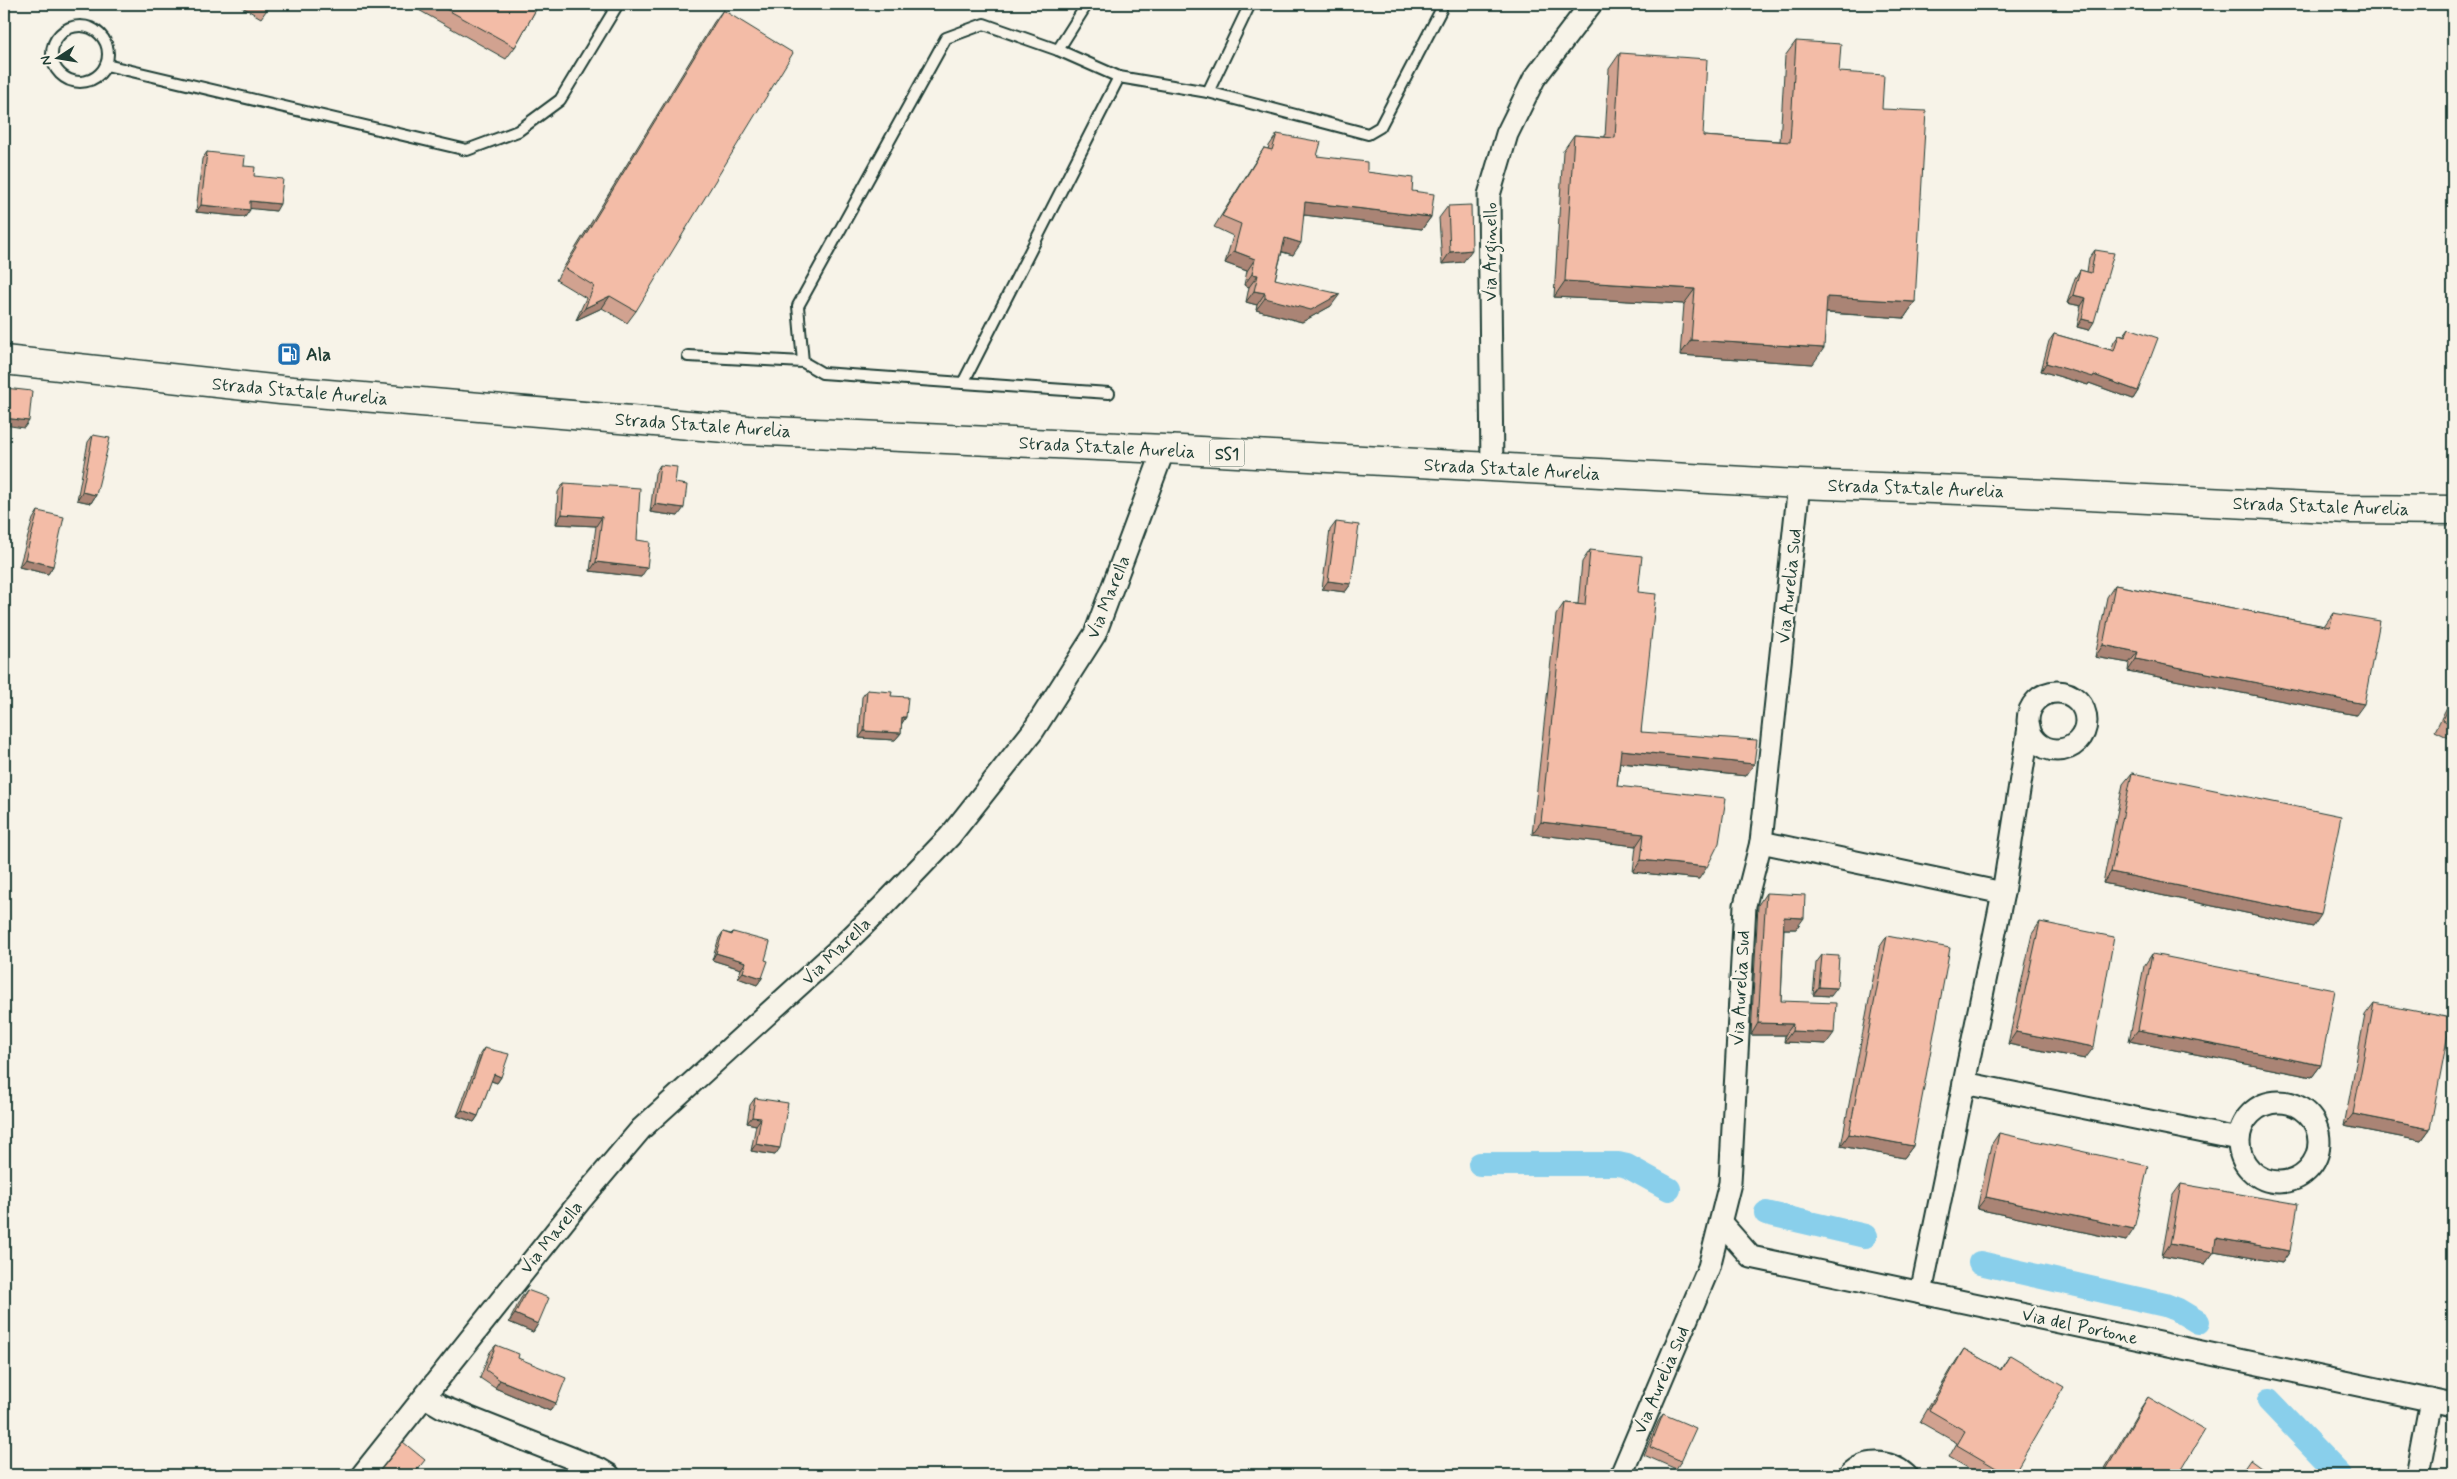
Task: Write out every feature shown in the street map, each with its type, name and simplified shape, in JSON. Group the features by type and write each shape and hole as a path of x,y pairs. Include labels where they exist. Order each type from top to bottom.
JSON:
{"main road":[{"name":"Strada Statale Aurelia","path":"4,360 281,390 748,430 1164,449 1799,484 1988,491 2349,509 2453,510"}],"street":[{"name":"Via Arginello","path":"1492,468 1489,195 1506,134 1534,79 1591,4"},
{"name":"Via Marella","path":"362,1475 426,1397 580,1201 642,1129 840,949 882,907 950,836 1033,731 1095,634 1164,449"},
{"name":"Via Aurelia Sud","path":"1622,1475 1709,1266 1730,1183 1745,906 1761,842 1799,484"},
{"path":"1921,1292 2003,893 2028,727"},
{"path":"1761,842 2003,893"},
{"path":"1964,1083 2238,1139"},
{"name":"Via del Portone","path":"1721,1224 1750,1257 2453,1405"},
{"path":"426,1397 442,1407 598,1468 609,1475"},
{"path":"2417,1475 2431,1400"},
{"path":"1849,1475 1857,1468 1876,1462 1896,1466 1906,1475"}],"lane":[{"path":"106,64 467,150 518,130 560,100 618,4"},
{"path":"1058,50 1087,4"},
{"path":"1208,92 1250,4"},
{"path":"803,362 798,306 946,38 984,24 1058,50 1119,77 1208,92 1368,134 1380,127 1441,10 1440,4"},
{"path":"88,26 103,38 107,46 106,64 101,72 86,81 68,79 55,67 52,49 55,40 69,28 88,26"},
{"path":"963,383 1119,77"},
{"path":"688,356 803,362 822,372 1109,393"}],"building":[{"path":"437,4 539,4 515,47"},
{"path":"723,10 793,53 636,311 610,296 585,308 594,286 565,268"},
{"path":"1796,41 1841,44 1839,72 1884,75 1882,109 1926,111 1915,302 1827,297 1824,348 1691,340 1695,289 1565,281 1574,135 1615,138 1620,53 1707,59 1703,136 1790,142"},
{"path":"1277,134 1321,142 1317,156 1367,162 1367,172 1413,178 1412,191 1434,194 1431,217 1305,202 1301,243 1285,238 1275,279 1340,294 1311,310 1265,298 1265,293 1254,291 1258,275 1252,274 1255,259 1234,251 1241,224 1222,216 1264,148 1272,150"},
{"path":"207,152 245,156 244,166 255,167 254,176 283,179 280,204 250,201 250,210 201,205"},
{"path":"1471,205 1472,250 1450,252 1448,206"},
{"path":"2095,250 2114,253 2094,322 2082,319 2086,298 2073,295 2080,270 2091,273"},
{"path":"2129,328 2158,338 2138,391 2094,375 2093,377 2046,363 2054,334 2114,351 2119,335 2125,337"},
{"path":"5,388 32,391 29,421 4,418"},
{"path":"93,435 110,438 96,495 82,492"},
{"path":"4,438 8,440 4,459"},
{"path":"660,465 677,467 675,483 687,485 684,508 655,504"},
{"path":"564,483 640,488 637,540 650,542 647,568 596,562 602,517 562,514"},
{"path":"38,511 64,517 53,566 25,559"},
{"path":"1336,522 1359,525 1351,584 1328,581"},
{"path":"1590,550 1642,556 1638,592 1656,594 1641,732 1757,740 1754,764 1621,750 1617,786 1726,798 1719,843 1707,867 1641,860 1644,834 1541,822 1564,603 1585,605"},
{"path":"2115,585 2330,627 2333,613 2380,621 2364,704 2136,659 2138,652 2103,645"},
{"path":"867,690 892,692 891,696 908,697 906,717 902,717 901,733 864,731"},
{"path":"2453,699 2453,725 2443,720"},
{"path":"2132,773 2341,816 2321,915 2111,872"},
{"path":"1766,893 1805,895 1804,918 1784,917 1781,1001 1836,1003 1834,1033 1792,1031 1793,1024 1758,1023"},
{"path":"2040,922 2114,937 2094,1047 2016,1032"},
{"path":"723,932 732,935 733,932 770,942 765,960 768,961 762,978 743,972 746,962 716,953"},
{"path":"1887,936 1950,948 1913,1146 1849,1134"},
{"path":"2152,954 2335,990 2321,1065 2138,1030"},
{"path":"1822,955 1839,956 1837,988 1819,987"},
{"path":"2374,1003 2451,1018 2430,1129 2353,1114"},
{"path":"484,1048 509,1054 501,1077 494,1074 478,1116 462,1110"},
{"path":"755,1098 788,1103 780,1148 756,1144 761,1118 752,1117"},
{"path":"1999,1133 2148,1166 2134,1229 1986,1197"},
{"path":"2181,1184 2298,1204 2290,1251 2216,1238 2214,1252 2170,1244"},
{"path":"527,1290 549,1298 538,1324 515,1314"},
{"path":"496,1345 519,1354 518,1358 566,1378 556,1403 500,1380 486,1370"},
{"path":"1964,1349 2001,1370 2010,1355 2064,1387 2013,1475 2008,1475 1957,1445 1965,1431 1929,1410"},
{"path":"2148,1397 2205,1430 2178,1475 2103,1475"},
{"path":"1663,1414 1696,1428 1681,1461 1650,1447"},
{"path":"403,1442 425,1460 413,1475 372,1475 380,1471"},
{"path":"2250,1459 2272,1475 2239,1475"}],"waterway":[{"path":"1480,1164 1618,1164 1627,1166 1669,1189"},
{"path":"1766,1213 1865,1236"},
{"path":"1980,1263 2165,1305 2178,1310 2198,1322"},
{"path":"2269,1401 2340,1475"}],"place":[{"name":"Ala","path":"289,354"}]}
